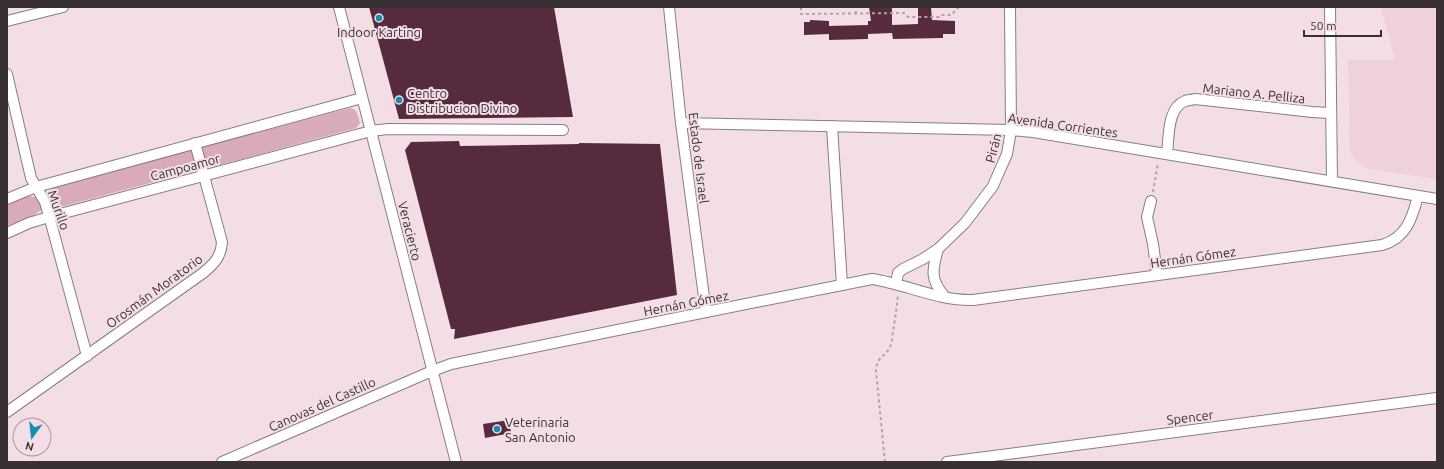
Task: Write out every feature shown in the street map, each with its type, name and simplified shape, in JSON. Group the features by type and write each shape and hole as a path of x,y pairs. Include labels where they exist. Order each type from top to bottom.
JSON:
{"street":[{"path":"7,21 63,7"},
{"name":"Veracierto","path":"339,7 456,462"},
{"name":"Estado de Israel","path":"669,7 681,123 706,312"},
{"name":"Pirán","path":"896,284 898,273 938,249 966,223 993,186 1007,154 1011,130 1010,7"},
{"path":"1330,7 1332,181"},
{"name":"Murillo","path":"7,74 31,178 45,202 87,356"},
{"name":"Campoamor","path":"7,199 36,187 362,98"},
{"name":"Mariano A. Pelliza","path":"1163,153 1172,115 1176,108 1184,101 1195,99 1331,113"},
{"name":"Avenida Corrientes","path":"681,123 1011,130 1033,132 1437,199"},
{"path":"832,126 842,285"},
{"name":"Campoamor","path":"7,233 29,223 49,217 371,131 388,129 563,130"},
{"name":"Orosmán Moratorio","path":"7,412 203,273 218,260 222,249 222,242 195,143"},
{"name":"Hernán Gómez","path":"432,371 451,364 872,279 958,300 973,300 1326,251 1382,245 1392,242 1406,229 1415,208 1418,196"},
{"path":"1151,201 1147,217 1153,244 1157,275"},
{"path":"938,249 933,268 933,276 937,287 945,297"},
{"name":"Canovas del Castillo","path":"222,462 432,371"},
{"name":"Spencer","path":"947,462 1437,398"}],"path":[{"path":"801,7 801,14 904,13 908,17 939,17 942,14 951,15 959,7"},
{"path":"856,7 856,14"},
{"path":"1151,201 1163,153"},
{"path":"885,462 876,364 880,357 889,350 891,344 898,294 896,284"}],"shaded area":[{"path":"1381,7 1437,7 1437,179 1368,169 1358,162 1350,152 1348,60 1395,60"},
{"path":"350,108 355,110 358,116 360,123 356,128 213,167 208,165 203,157 201,147"},
{"path":"192,150 198,170 57,208 52,205 49,200 48,197 50,192 55,187"},
{"path":"27,196 36,197 41,205 41,210 33,216 7,226 7,205"}],"building":[{"path":"369,7 554,7 573,117 399,119"},
{"path":"869,7 892,7 892,25 918,24 918,7 931,7 932,20 955,21 955,34 943,34 943,38 893,39 892,33 868,34 868,39 829,40 829,34 804,35 804,22 810,22 810,20 829,21 829,26 868,25 868,21 871,21"},
{"path":"459,141 460,146 579,143 660,144 677,295 454,339 455,329 451,329 405,150 411,142"},
{"name":"Veterinaria San Antonio","path":"509,420 511,433 485,438 483,424"}],"place":[{"name":"Indoor Karting","path":"379,18"},
{"name":"Centro Distribucion Divino","path":"399,100"},
{"name":"Veterinaria San Antonio","path":"497,429"}]}
